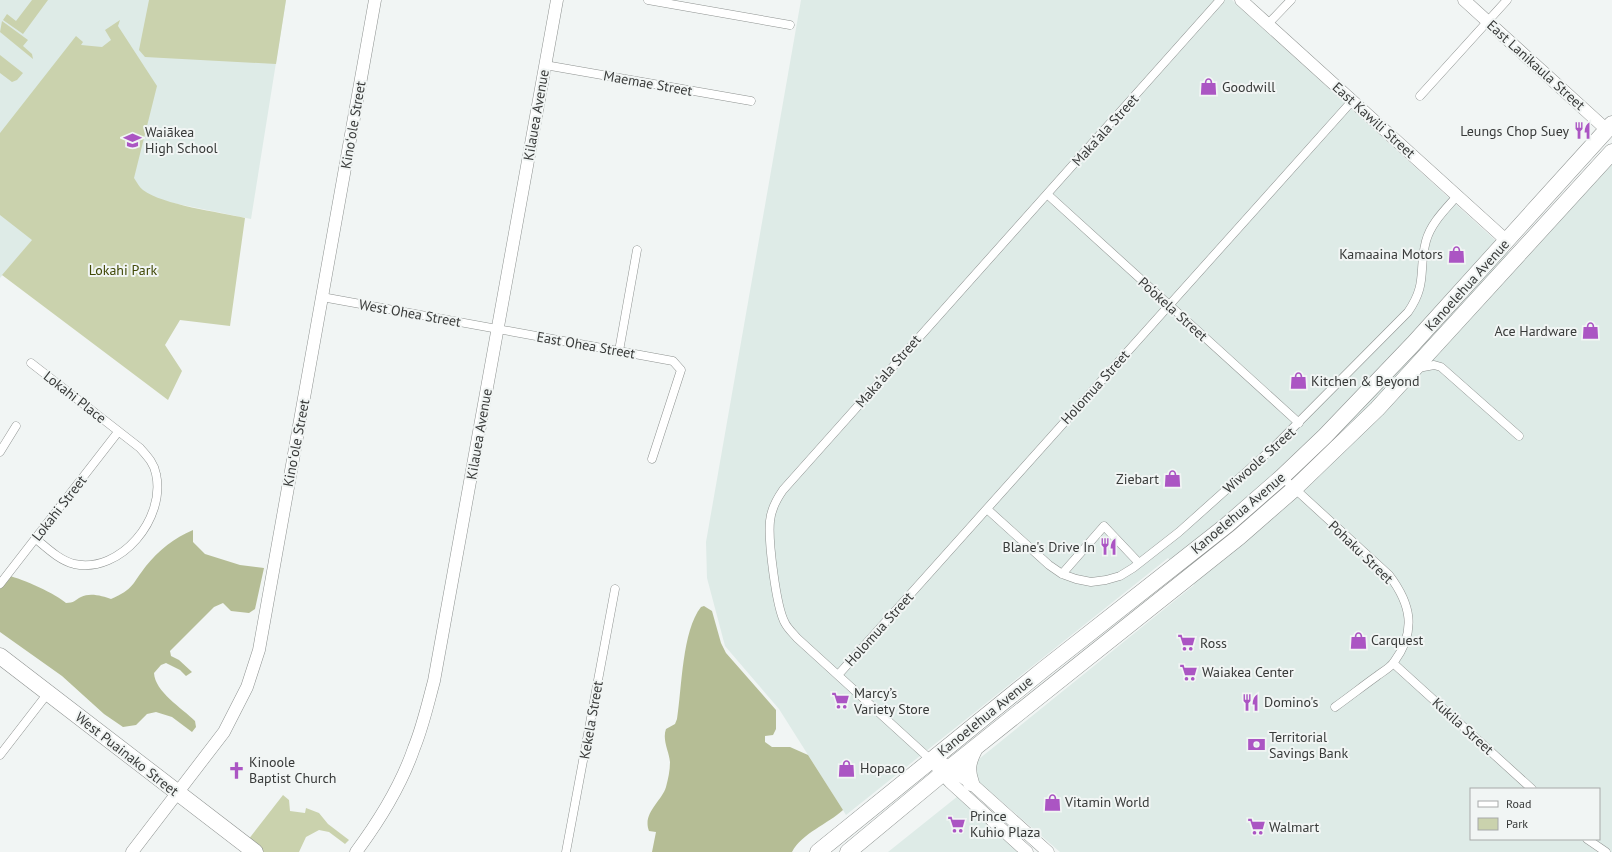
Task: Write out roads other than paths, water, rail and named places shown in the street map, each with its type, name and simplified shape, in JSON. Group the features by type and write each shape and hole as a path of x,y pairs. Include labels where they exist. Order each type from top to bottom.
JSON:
{"highway":[{"name":"Kanoelehua Avenue","path":"818,852 933,758 1227,525 1282,477 1369,392 1610,127"},
{"name":"Kanoelehua Avenue","path":"848,852 946,771 1239,537 1294,489 1377,410 1612,152"},
{"path":"1507,241 1523,243 1533,239"},
{"path":"1505,268 1509,260 1511,250 1507,241"},
{"name":"West Puainako Street","path":"0,656 255,852"},
{"path":"971,783 967,772 975,748"}],"street":[{"name":"Kinoʻole Street","path":"132,852 214,745 230,721 247,687 259,650 375,0"},
{"name":"Kilauea Avenue","path":"356,852 395,792 414,749 434,681 557,0"},
{"path":"648,0 790,25"},
{"name":"Maka‘ala Street","path":"933,758 797,638 785,623 779,606 771,544 770,521 774,502 933,320 1220,0"},
{"name":"East Kawili Street","path":"1241,0 1507,241"},
{"path":"1268,24 1291,0"},
{"name":"East Lanikaula Street","path":"1464,0 1610,127"},
{"path":"1420,96 1507,0"},
{"name":"Maemae Street","path":"545,65 751,102"},
{"name":"Holomua Street","path":"838,674 1353,100"},
{"name":"Po‘okela Street","path":"1047,194 1168,306 1299,423"},
{"name":"Wiwoole Street","path":"987,509 1049,565 1062,574 1083,581 1106,580 1127,572 1184,527 1299,423 1411,308 1422,283 1423,253 1430,229 1457,196"},
{"path":"619,351 637,250"},
{"name":"West Ohea Street","path":"322,297 498,329"},
{"name":"East Ohea Street","path":"498,329 673,361 681,370 652,459"},
{"path":"1436,345 1437,356 1441,368"},
{"name":"Lokahi Place","path":"31,363 140,448 150,459 156,472 158,486 154,511 142,534 132,545 120,553 97,563 83,565 73,564 60,558 36,539"},
{"path":"1415,369 1434,365 1441,368 1519,436"},
{"path":"0,452 16,426"},
{"name":"Lokahi Street","path":"0,584 118,432"},
{"name":"Pohaku Street","path":"1282,477 1389,575 1402,592 1407,607 1409,621 1408,633 1404,645 1393,663 1335,707"},
{"path":"1062,574 1104,526 1139,563"},
{"name":"Kekela Street","path":"566,852 615,589"},
{"name":"Kukila Street","path":"1393,663 1531,788"},
{"path":"0,755 48,693"},
{"path":"933,758 997,825 1028,852"},
{"path":"946,771 971,783 1048,852"},
{"path":"359,852 369,834"},
{"path":"1588,840 1606,852"}],"place":[{"name":"Goodwill","path":"1209,87"},
{"name":"Leungs Chop Suey","path":"1582,131"},
{"name":"Waiākea High School","path":"132,140"},
{"name":"Kamaaina Motors","path":"1456,254"},
{"name":"Ace Hardware","path":"1590,331"},
{"name":"Kitchen & Beyond","path":"1298,381"},
{"name":"Ziebart","path":"1172,479"},
{"name":"Blane's Drive In","path":"1108,547"},
{"name":"Carquest","path":"1358,640"},
{"name":"Ross","path":"1187,643"},
{"name":"Waiakea Center","path":"1189,672"},
{"name":"Marcy’s Variety Store","path":"841,701"},
{"name":"Domino's","path":"1251,702"},
{"name":"Territorial Savings Bank","path":"1256,745"},
{"name":"Hopaco","path":"847,768"},
{"name":"Kinoole Baptist Church","path":"236,770"},
{"name":"Vitamin World","path":"1052,802"},
{"name":"Prince Kuhio Plaza","path":"957,824"},
{"name":"Walmart","path":"1256,827"}],"park label":[{"name":"Lokahi Park","path":"123,270"}]}
